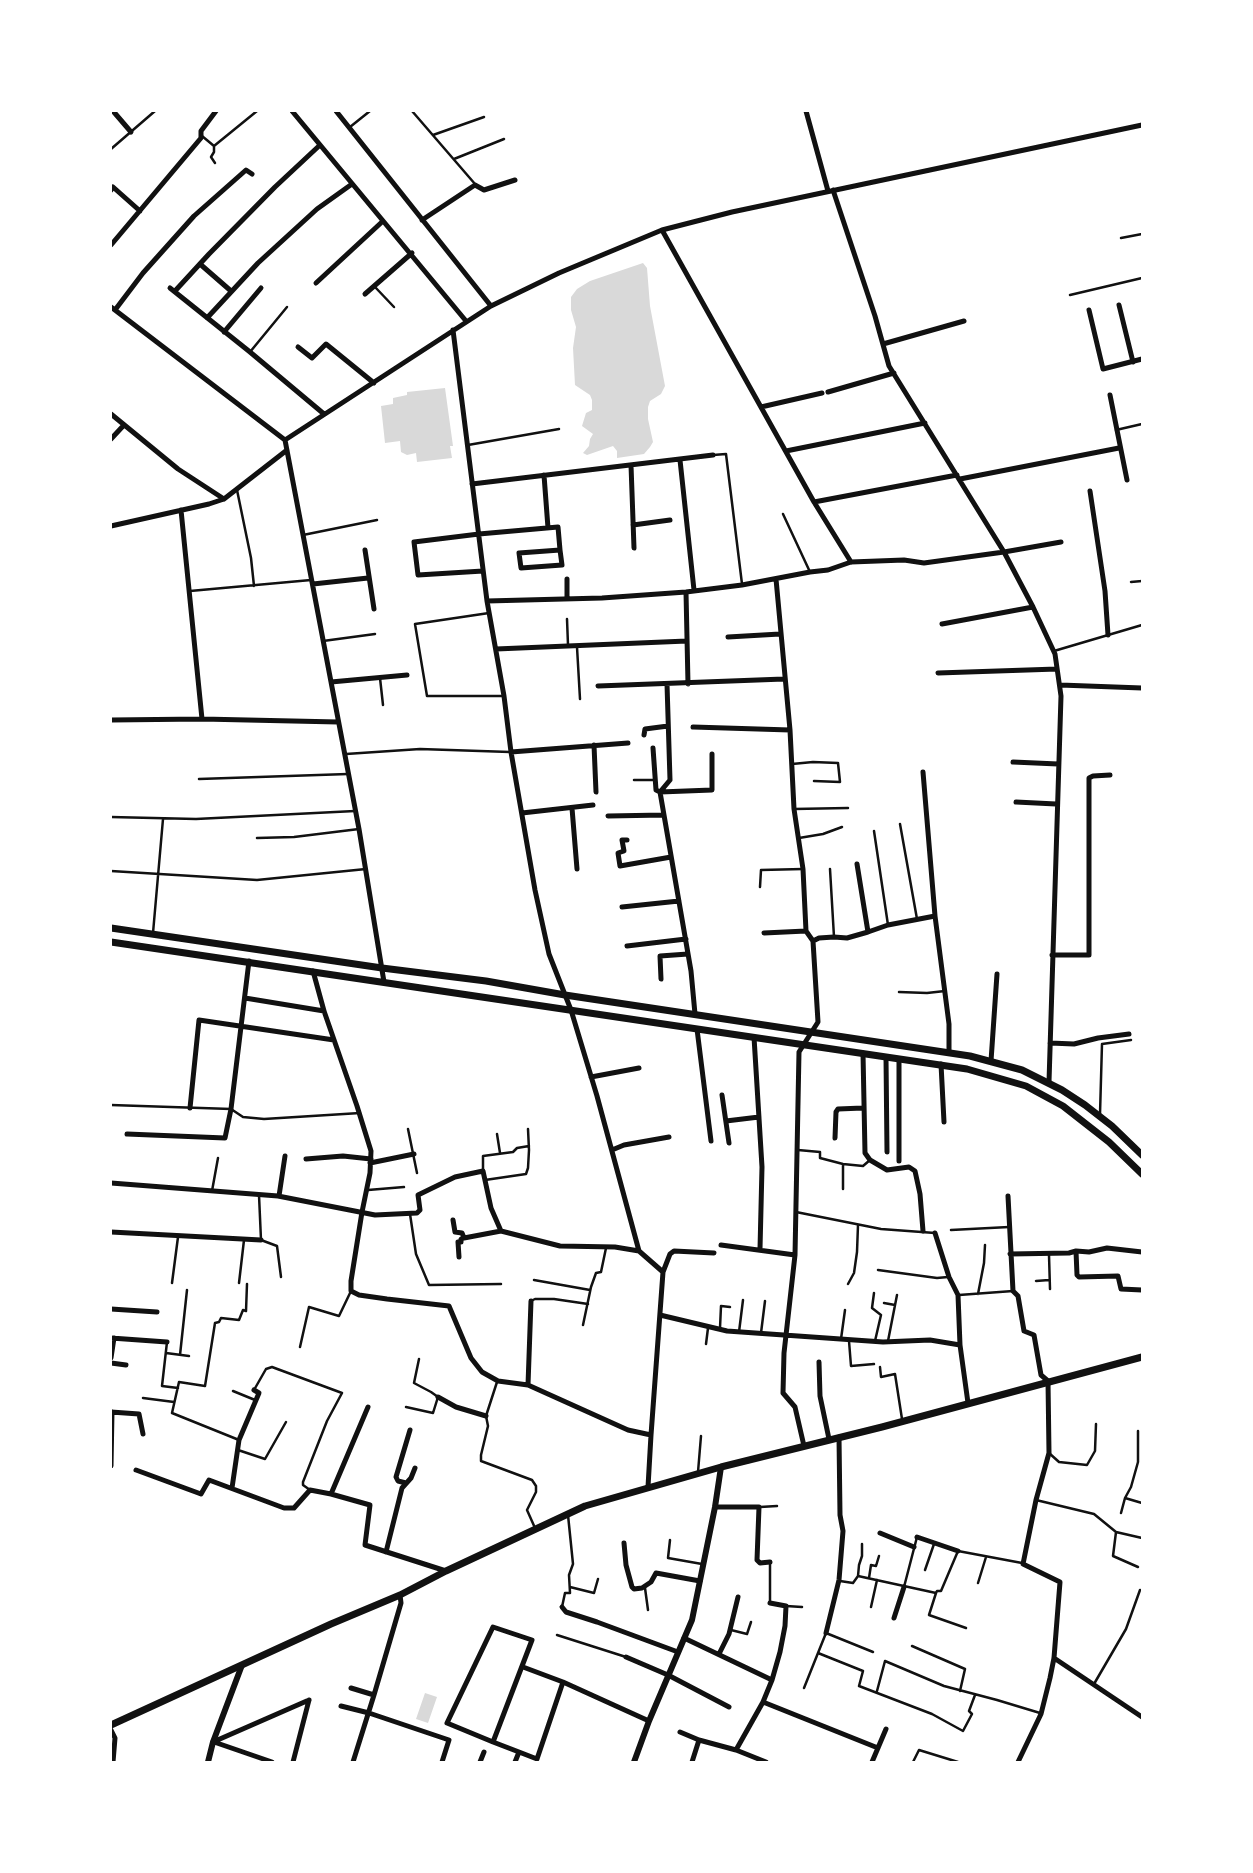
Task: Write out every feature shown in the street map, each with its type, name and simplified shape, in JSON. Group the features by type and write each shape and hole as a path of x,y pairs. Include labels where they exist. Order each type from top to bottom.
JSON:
{"main road":[{"path":"111,928 382,968 486,981 565,995 949,1052 991,1061 1022,1070 1049,1082 1074,1097 1100,1116 1142,1154"},
{"path":"111,942 941,1064 998,1077 1026,1086 1044,1095 1063,1106 1095,1130 1142,1174"},
{"path":"111,1725 331,1624 400,1595 446,1571 568,1514 605,1500 722,1467 1142,1357"}],"street":[{"path":"113,111 131,132"},
{"path":"111,245 201,138 201,130 216,111"},
{"path":"292,111 412,253 466,321"},
{"path":"336,111 491,306"},
{"path":"806,111 830,191 889,366 1004,552 1054,651 1061,696 1056,804 1049,1082"},
{"path":"285,440 491,306 559,274 662,230 732,212 1142,125"},
{"path":"320,145 275,187 173,290 324,414"},
{"path":"252,174 247,170 194,216 113,308 285,440 359,829 384,982"},
{"path":"422,220 475,185 484,190 516,180"},
{"path":"207,318 258,263 318,209 352,184"},
{"path":"111,190 113,187 140,211"},
{"path":"316,283 384,221"},
{"path":"662,230 814,502 851,562"},
{"path":"365,294 412,253"},
{"path":"200,264 231,291"},
{"path":"224,332 261,288"},
{"path":"1119,305 1133,362"},
{"path":"1089,310 1103,369 1142,360"},
{"path":"883,344 964,321"},
{"path":"453,330 487,601 535,890 549,954 571,1010 639,1251 663,1272"},
{"path":"298,347 312,358 326,344 374,382"},
{"path":"761,407 894,374"},
{"path":"1110,395 1119,448 1127,480"},
{"path":"111,414 178,469 224,499"},
{"path":"786,451 925,423"},
{"path":"111,439 124,425"},
{"path":"814,502 1119,448"},
{"path":"111,526 224,499 286,450"},
{"path":"472,484 680,460 713,454"},
{"path":"680,460 694,590"},
{"path":"631,465 634,548"},
{"path":"544,475 548,528"},
{"path":"1090,491 1105,591 1108,635"},
{"path":"181,510 202,719"},
{"path":"633,525 670,520"},
{"path":"483,571 418,575 414,542 479,534 558,528 562,564 521,568 519,553 560,550"},
{"path":"487,601 567,599 686,592 742,585 828,570 851,562 904,560 924,563 1061,542"},
{"path":"365,550 374,609"},
{"path":"313,582 368,578"},
{"path":"567,579 567,599"},
{"path":"776,579 790,730 794,809 803,870 806,930 813,941 818,1022 798,1052 795,1255 785,1335 783,1393 794,1407 804,1446"},
{"path":"686,592 688,684"},
{"path":"942,624 1033,608"},
{"path":"728,637 780,634"},
{"path":"496,648 687,641"},
{"path":"938,673 1057,669"},
{"path":"331,682 407,675"},
{"path":"598,686 784,679"},
{"path":"660,792 670,780 667,684"},
{"path":"1060,685 1142,688"},
{"path":"111,720 202,719 338,722"},
{"path":"644,735 644,729 668,726"},
{"path":"693,726 790,730"},
{"path":"511,752 628,743"},
{"path":"594,745 596,792"},
{"path":"653,748 656,790 660,792 686,939 695,1014"},
{"path":"660,792 712,790 712,754"},
{"path":"1013,762 1058,764"},
{"path":"924,772 935,916 949,1024 949,1052"},
{"path":"1052,955 1089,956 1089,778 1110,775"},
{"path":"1016,802 1056,804"},
{"path":"522,814 593,805"},
{"path":"572,808 577,869"},
{"path":"608,816 664,815"},
{"path":"627,840 622,840 624,852 618,853 620,866 671,858"},
{"path":"857,864 868,932"},
{"path":"622,908 679,901"},
{"path":"813,941 819,938 847,938 888,925 935,916"},
{"path":"764,933 806,930"},
{"path":"627,946 686,939"},
{"path":"661,979 660,956 688,954"},
{"path":"126,1134 225,1138 231,1109 249,962"},
{"path":"313,971 324,1011 360,1113 371,1151 351,1280 351,1292 386,1299 449,1306 471,1358 482,1372 498,1381 528,1385 628,1430 651,1435"},
{"path":"991,1061 998,974"},
{"path":"245,998 324,1011"},
{"path":"190,1108 199,1020 334,1040"},
{"path":"697,1029 711,1141"},
{"path":"1050,1043 1074,1044 1098,1038 1129,1034"},
{"path":"754,1037 762,1167 760,1249"},
{"path":"863,1053 865,1153 870,1160 887,1170 909,1167 915,1172 920,1194 923,1231"},
{"path":"886,1057 887,1152"},
{"path":"899,1059 899,1161"},
{"path":"941,1064 944,1122"},
{"path":"591,1077 640,1068"},
{"path":"722,1095 729,1143"},
{"path":"835,1138 836,1112 838,1108 864,1108"},
{"path":"726,1121 759,1117"},
{"path":"612,1150 624,1145 669,1137"},
{"path":"306,1159 342,1156 370,1161 414,1154"},
{"path":"279,1196 286,1156"},
{"path":"111,1184 279,1196 375,1215 410,1214 417,1213 420,1210 418,1195 455,1177 483,1171 491,1208 501,1231"},
{"path":"1008,1196 1013,1291 1018,1296 1024,1331 1034,1335 1041,1374 1048,1381 1049,1453 1036,1500 1023,1564 1060,1582 1054,1658 1041,1714 1018,1762"},
{"path":"453,1220 455,1232 462,1233 464,1238"},
{"path":"459,1257 458,1242 461,1242 461,1239 501,1231 560,1246 607,1247 639,1251"},
{"path":"111,1232 261,1240"},
{"path":"935,1233 949,1278 958,1295 960,1345 968,1403"},
{"path":"721,1245 795,1255"},
{"path":"1010,1254 1089,1252 1107,1248 1142,1252"},
{"path":"1076,1251 1076,1274 1079,1277 1118,1276 1121,1289 1142,1290"},
{"path":"648,1487 663,1272 670,1254 674,1252 714,1253"},
{"path":"528,1385 531,1301"},
{"path":"111,1309 157,1312"},
{"path":"660,1315 739,1332 888,1342 930,1340 960,1345"},
{"path":"111,1358 113,1338 167,1342"},
{"path":"819,1362 820,1396 829,1439"},
{"path":"111,1364 126,1365"},
{"path":"232,1488 239,1440 259,1393 254,1390"},
{"path":"438,1397 456,1407 486,1416"},
{"path":"331,1494 368,1406"},
{"path":"112,1466 112,1412 139,1414 143,1434"},
{"path":"406,1483 398,1481 396,1477 410,1430"},
{"path":"826,1633 839,1580 843,1531 840,1516 839,1437"},
{"path":"634,1762 649,1721 692,1620 722,1467"},
{"path":"386,1552 402,1488 411,1478 415,1468"},
{"path":"136,1470 201,1494 209,1480 284,1508 294,1508 310,1490 370,1505 365,1545 446,1571"},
{"path":"715,1507 759,1507 757,1560 760,1563 770,1562"},
{"path":"880,1533 914,1547"},
{"path":"917,1537 958,1551"},
{"path":"624,1543 626,1565 632,1587 637,1590 651,1582 656,1573 700,1581"},
{"path":"894,1618 904,1587"},
{"path":"353,1762 400,1603 400,1595"},
{"path":"719,1654 730,1629 738,1598"},
{"path":"736,1750 772,1680 785,1626 786,1606 770,1603"},
{"path":"562,1607 566,1612 678,1652"},
{"path":"493,1742 532,1640 493,1627 447,1723 493,1742 537,1759 563,1682"},
{"path":"684,1638 772,1680"},
{"path":"626,1657 729,1707"},
{"path":"1054,1658 1142,1717"},
{"path":"208,1762 213,1742 242,1666"},
{"path":"523,1667 563,1682 649,1721"},
{"path":"350,1688 374,1695"},
{"path":"213,1742 309,1700 293,1762"},
{"path":"762,1702 878,1748"},
{"path":"341,1706 369,1712 449,1740 442,1762"},
{"path":"872,1762 886,1729"},
{"path":"111,1730 114,1738 114,1762"},
{"path":"680,1732 766,1762"},
{"path":"692,1762 699,1740"},
{"path":"213,1742 272,1762"},
{"path":"480,1762 484,1752"},
{"path":"515,1762 519,1752"}],"lane":[{"path":"111,148 155,111"},
{"path":"214,146 257,111"},
{"path":"349,128 370,111"},
{"path":"412,111 475,185"},
{"path":"433,135 484,117"},
{"path":"201,136 214,146"},
{"path":"454,159 504,139"},
{"path":"214,146 214,152 210,158 215,163"},
{"path":"1120,238 1142,234"},
{"path":"1070,295 1142,278"},
{"path":"374,286 394,307"},
{"path":"250,352 287,307"},
{"path":"1116,430 1142,424"},
{"path":"468,445 559,429"},
{"path":"713,454 726,454 742,585"},
{"path":"237,490 251,558 254,586"},
{"path":"783,514 810,572"},
{"path":"303,535 377,520"},
{"path":"1130,582 1142,581"},
{"path":"190,591 313,582"},
{"path":"489,613 416,624 427,696 504,696"},
{"path":"566,620 568,646"},
{"path":"1054,651 1142,625"},
{"path":"323,641 375,634"},
{"path":"577,645 580,698"},
{"path":"380,678 383,705"},
{"path":"344,754 420,749 511,752"},
{"path":"791,764 813,762 838,763 840,782 814,782"},
{"path":"199,779 348,774"},
{"path":"634,780 655,780"},
{"path":"794,809 848,808"},
{"path":"111,817 163,819 355,811"},
{"path":"153,935 163,819"},
{"path":"900,824 917,919"},
{"path":"798,838 823,834 842,827"},
{"path":"257,838 294,837 359,829"},
{"path":"874,831 888,925"},
{"path":"111,871 257,880 366,869"},
{"path":"830,869 834,937"},
{"path":"760,887 760,870 803,870"},
{"path":"899,992 927,993 945,991"},
{"path":"1100,1116 1102,1044 1131,1040"},
{"path":"111,1106 231,1109 243,1117 264,1119 360,1113"},
{"path":"408,1129 417,1172"},
{"path":"485,1180 526,1174 529,1146 528,1129"},
{"path":"497,1134 500,1153"},
{"path":"483,1171 483,1156 513,1152 517,1148 529,1146"},
{"path":"797,1150 820,1152 820,1158 843,1164 863,1166 870,1160"},
{"path":"212,1191 218,1158"},
{"path":"843,1164 843,1189"},
{"path":"366,1190 404,1186"},
{"path":"260,1195 261,1240 277,1246 281,1278"},
{"path":"796,1212 881,1229 935,1233"},
{"path":"410,1214 416,1254 429,1285 501,1284"},
{"path":"848,1284 854,1273 858,1225"},
{"path":"950,1230 1009,1227"},
{"path":"172,1283 178,1235"},
{"path":"239,1283 244,1239"},
{"path":"978,1294 984,1263 985,1245"},
{"path":"584,1325 590,1290 596,1273 601,1272 607,1247"},
{"path":"1049,1253 1050,1289"},
{"path":"878,1270 949,1278"},
{"path":"534,1280 590,1290"},
{"path":"1036,1281 1050,1280"},
{"path":"239,1440 172,1413 179,1382 205,1386 215,1323 219,1322 221,1318 239,1320 242,1310 246,1311 247,1284"},
{"path":"180,1355 187,1290"},
{"path":"958,1295 1013,1291"},
{"path":"300,1347 309,1307 338,1316 351,1292"},
{"path":"874,1294 872,1308 881,1315 875,1341"},
{"path":"888,1342 896,1295"},
{"path":"531,1301 535,1299 554,1299 588,1304"},
{"path":"739,1332 743,1300"},
{"path":"761,1333 765,1301"},
{"path":"884,1303 895,1305"},
{"path":"720,1329 721,1306 730,1307"},
{"path":"841,1339 845,1310"},
{"path":"706,1344 708,1326"},
{"path":"849,1339 851,1366 874,1364"},
{"path":"167,1342 162,1386 178,1388"},
{"path":"166,1353 189,1356"},
{"path":"406,1407 433,1413 438,1397 414,1383 419,1359"},
{"path":"254,1390 266,1369 272,1367 342,1393 327,1421 303,1482 303,1486 310,1490"},
{"path":"880,1368 881,1376 895,1374 902,1421"},
{"path":"498,1381 486,1416 488,1426 481,1461 532,1480 536,1486 536,1492 527,1510 535,1530"},
{"path":"233,1391 257,1400"},
{"path":"143,1398 174,1402"},
{"path":"238,1450 265,1459 286,1422"},
{"path":"1049,1453 1059,1462 1087,1465 1095,1451 1096,1424"},
{"path":"1121,1512 1124,1498 1132,1486 1140,1462 1138,1431"},
{"path":"697,1474 701,1436"},
{"path":"1124,1498 1142,1503"},
{"path":"1036,1500 1094,1514 1116,1532 1142,1538"},
{"path":"759,1507 777,1506"},
{"path":"562,1607 565,1593 570,1593 569,1575 573,1564 568,1514"},
{"path":"1116,1532 1113,1556 1138,1567"},
{"path":"904,1587 917,1537"},
{"path":"670,1540 668,1558 703,1564"},
{"path":"925,1570 934,1543"},
{"path":"839,1580 853,1583 858,1576 862,1544"},
{"path":"858,1576 936,1593 941,1591 958,1551 1023,1564"},
{"path":"869,1578 871,1565 876,1566 880,1556"},
{"path":"978,1583 986,1557"},
{"path":"770,1562 770,1603"},
{"path":"570,1587 594,1593 598,1579"},
{"path":"871,1607 877,1580"},
{"path":"644,1586 648,1610"},
{"path":"1093,1685 1126,1629 1140,1590"},
{"path":"936,1593 928,1615 966,1628"},
{"path":"786,1606 802,1607"},
{"path":"730,1629 747,1634 751,1622"},
{"path":"804,1688 826,1633 873,1652"},
{"path":"557,1634 626,1657"},
{"path":"912,1646 964,1669 960,1691"},
{"path":"818,1653 863,1671 858,1686 932,1714 963,1731 972,1714 969,1711 975,1695"},
{"path":"877,1692 885,1662 944,1686 1041,1714"},
{"path":"914,1762 919,1750 958,1762"}],"shaded area":[{"path":"643,263 647,268 650,306 665,386 661,394 650,401 648,407 648,419 653,442 644,454 617,458 617,451 613,446 587,455 583,453 589,446 593,434 582,426 586,413 592,410 592,400 590,395 575,385 573,348 576,327 571,310 571,297 577,289 590,281"},
{"path":"445,388 453,446 450,446 452,458 417,462 416,453 407,455 401,452 400,441 385,443 381,406 393,404 393,398 407,395 407,392"},
{"path":"425,1693 437,1697 428,1723 416,1719"}]}
